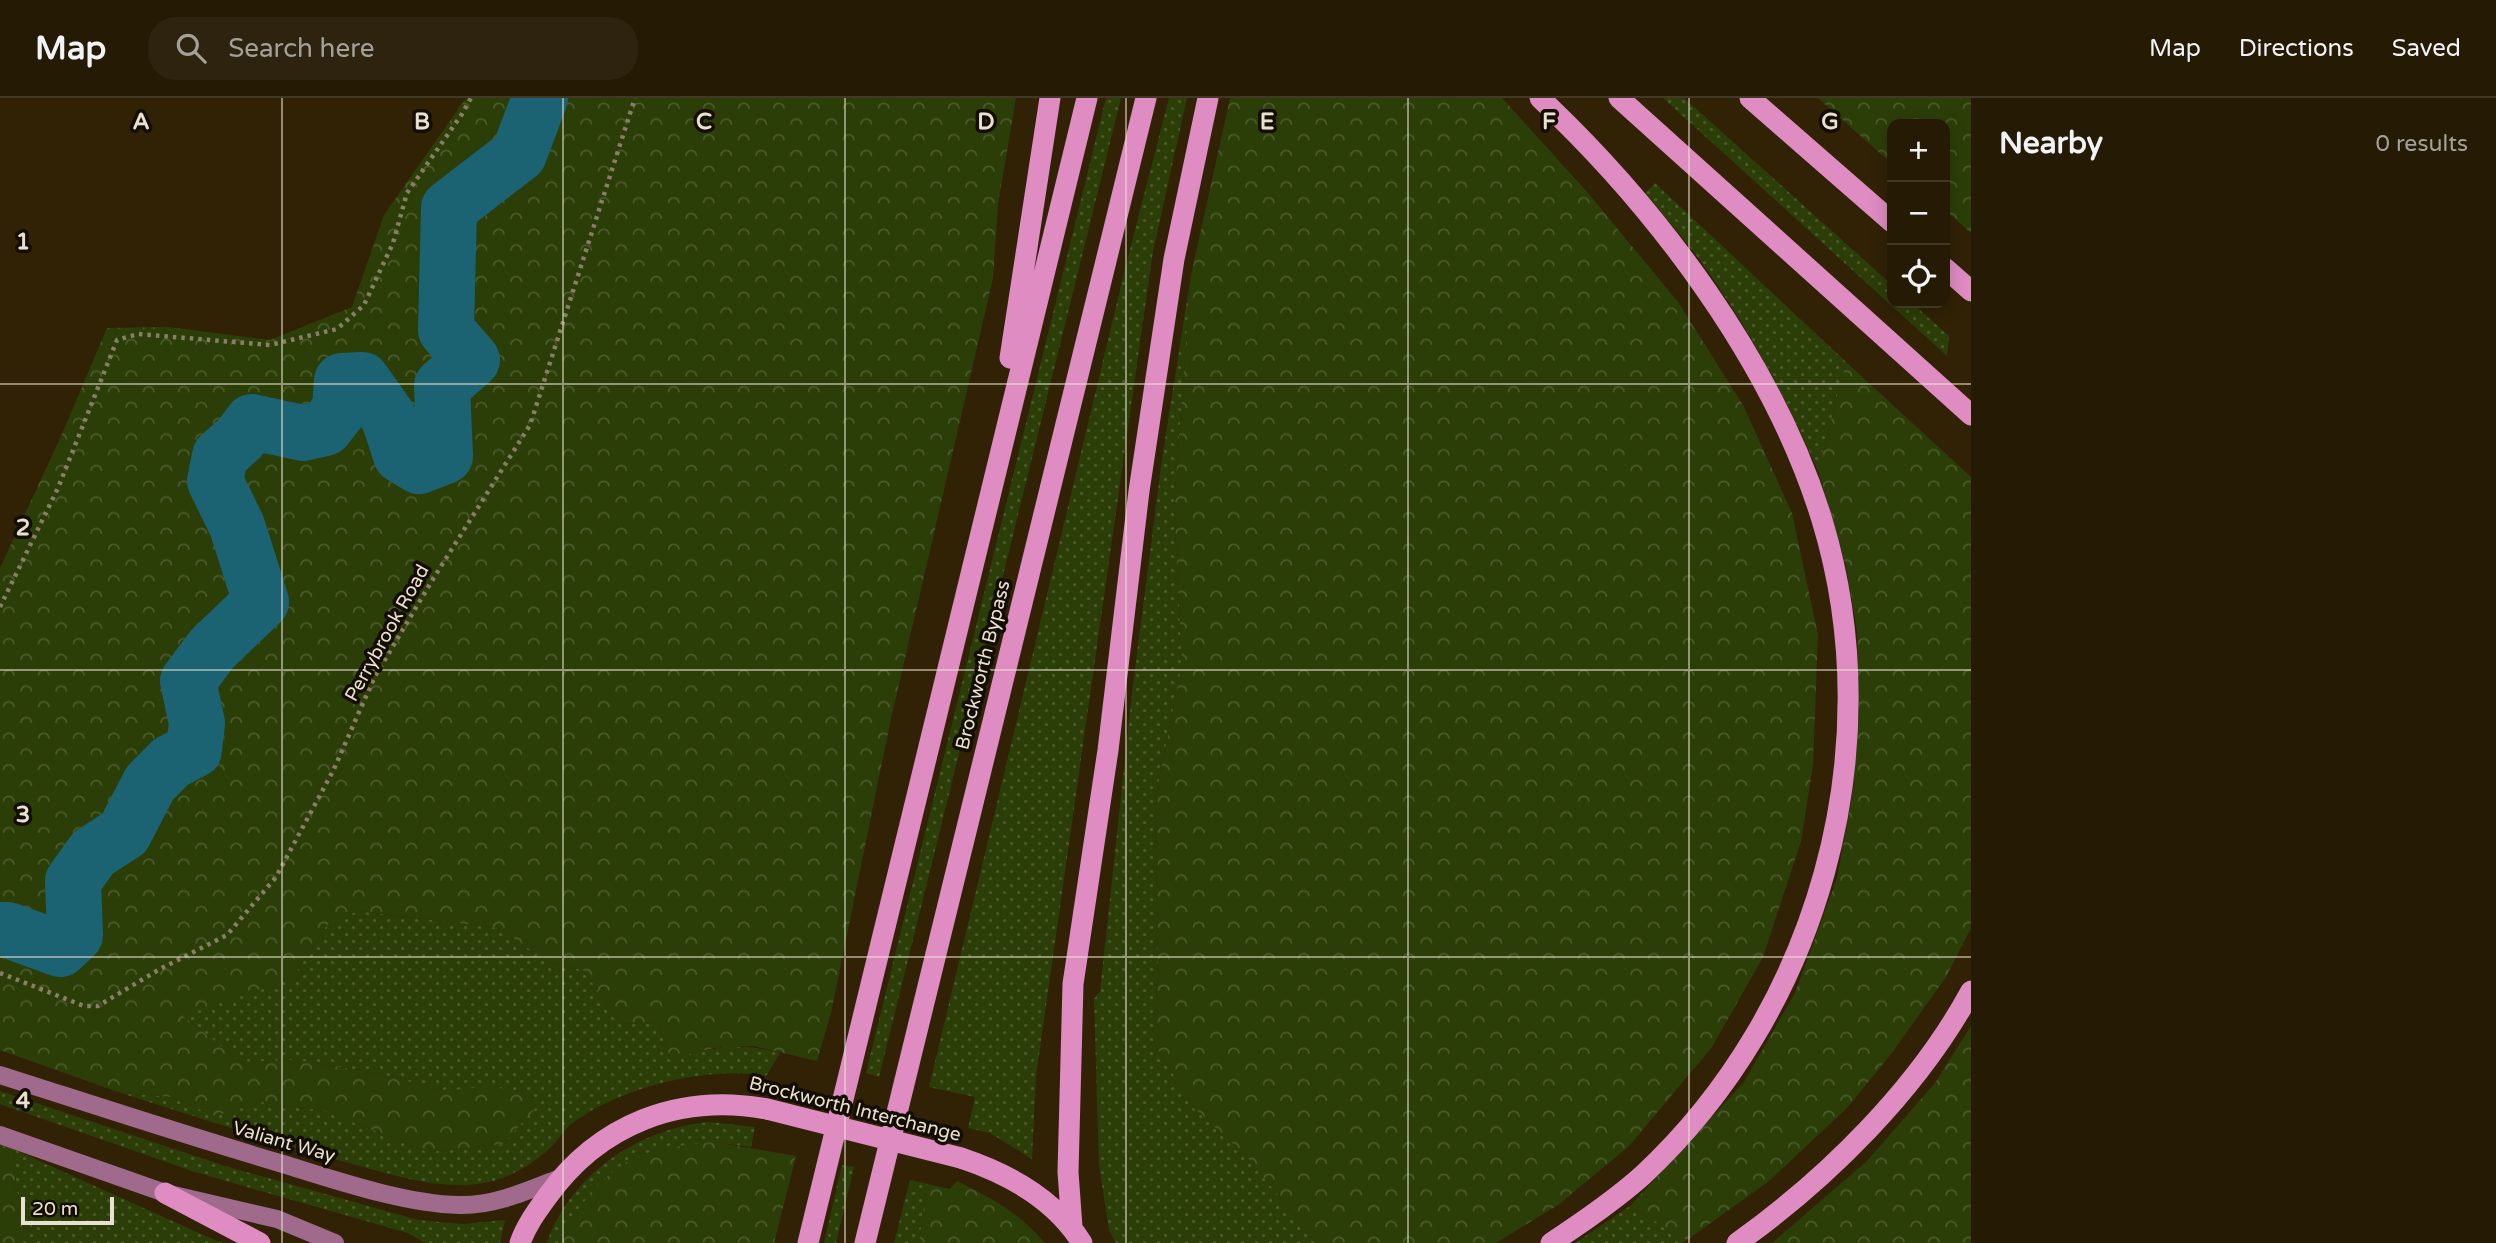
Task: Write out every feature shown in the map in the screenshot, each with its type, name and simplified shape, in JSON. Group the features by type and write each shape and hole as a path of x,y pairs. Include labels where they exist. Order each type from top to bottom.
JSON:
{"highway":[{"path":"990,488 1050,98"},
{"name":"Brockworth Bypass","path":"808,1243 1087,98"},
{"name":"Brockworth Bypass","path":"865,1243 1146,98"},
{"path":"1077,1235 1068,1172 1073,984 1108,750 1139,491 1174,259 1208,98"},
{"path":"1540,98 1625,184 1679,254 1751,363 1779,415 1822,519 1834,567 1843,622 1848,723 1838,815 1826,867 1810,922 1769,1011 1738,1063 1678,1139 1643,1175 1598,1213 1551,1243"},
{"path":"1619,98 1971,415"},
{"path":"1750,98 1887,218"},
{"path":"1950,273 1968,289"},
{"path":"1737,1243 1769,1220 1842,1157 1913,1077 1971,991"},
{"name":"Brockworth Interchange","path":"520,1243 525,1229 560,1178 589,1151 655,1114 680,1107 707,1104 738,1104 767,1109 961,1158 1011,1178 1035,1194 1077,1235"},
{"path":"164,1193 260,1243"}],"main road":[{"name":"Valiant Way","path":"0,1074 179,1133 310,1172 436,1203 489,1203 560,1178"},
{"path":"0,1135 164,1193 277,1219 335,1243"}],"path":[{"path":"0,607 58,488 117,340 138,334 270,345 337,329 364,305 393,243 407,193 463,114 471,98"},
{"name":"Perrybrook Road","path":"0,972 85,1006 99,1006 160,969 227,935 276,877 334,769 374,678 530,425 635,98"}],"green space":[{"path":"466,98 1016,98 998,204 993,278 890,723 831,1013 817,1061 753,1046 714,1048 671,1059 657,1022 622,1024 583,970 548,962 499,928 358,911 328,924 292,979 183,1016 241,1062 296,1060 377,1073 444,1091 493,1086 543,1100 503,1144 428,1152 325,1111 262,1102 215,1116 171,1097 121,1093 0,1050 0,568 107,328 168,327 270,340 352,307 384,215"},
{"path":"1106,98 1121,98 879,1077 866,1073"},
{"path":"1169,98 1187,98 1153,251 1036,1076 1032,1159 990,1133 968,1128 975,1097 929,1087 1125,269"},
{"path":"1230,98 1502,98 1588,193 1678,302 1743,405 1792,513 1818,635 1813,765 1801,841 1763,957 1712,1047 1629,1146 1558,1205 1496,1243 1317,1243 1247,1157 1194,1108 1154,1043 1158,959 1155,800 1182,664 1174,505 1191,275"},
{"path":"1663,98 1684,98 1887,281 1887,301"},
{"path":"1818,98 1971,98 1971,233 1950,214 1950,119 1887,119 1887,160"},
{"path":"1655,183 1846,362 1818,471 1778,387 1731,306 1696,255 1645,193"},
{"path":"1191,275 1174,505 1182,664 1155,800 1158,959 1154,1043 1194,1108 1247,1157 1317,1243 1116,1243 1109,1230 1099,1165 1094,999 1100,991 1133,685 1162,459"},
{"path":"1894,308 1918,308 1949,336 1947,356"},
{"path":"1846,362 1971,477 1971,928 1946,977 1891,1054 1847,1108 1769,1181 1687,1240 1630,1206 1744,1082 1795,993 1837,878 1853,791 1859,710 1857,631 1846,566 1818,471"},
{"path":"358,911 499,928 548,962 583,970 622,1024 657,1022 671,1059 724,1047 750,1047 780,1053 766,1076 743,1073 691,1077 664,1082 612,1100 570,1125 536,1160 505,1177 471,1185 436,1184 383,1172 121,1093 171,1097 215,1116 262,1102 325,1111 428,1152 503,1144 542,1100 444,1091 377,1073 296,1060 241,1062 182,1015 292,979 328,923"},
{"path":"1971,1026 1971,1243 1772,1243 1866,1162 1935,1083"},
{"path":"0,1091 225,1166 418,1220 462,1224 505,1220 500,1243 425,1243 408,1233 198,1173 0,1104"},
{"path":"709,1122 755,1127 751,1147 714,1142 613,1171 585,1201 559,1243 547,1243 572,1196 610,1159 657,1134"},
{"path":"714,1142 796,1156 774,1243 559,1243 592,1192 627,1162 657,1150"},
{"path":"0,1145 13,1149 16,1190 33,1227 22,1243 0,1243"},
{"path":"13,1149 222,1243 22,1243 33,1226 16,1190"},
{"path":"842,1165 854,1167 836,1243 824,1243"},
{"path":"910,1180 927,1184 919,1243 894,1243"},
{"path":"957,1181 1015,1214 1045,1243 919,1243 927,1184 950,1189"},
{"path":"1630,1206 1687,1240 1682,1243 1575,1243"}],"waterway":[{"path":"0,930 8,930 60,949 75,935 73,881 93,853 124,833 150,783 171,762 194,750 197,723 188,681 212,649 261,602 237,526 215,481 220,456 240,438 252,422 303,433 325,428 340,409 342,381 362,380 389,418 401,455 419,466 445,456 442,386 472,360 446,330 449,208 519,154 540,98"}]}
